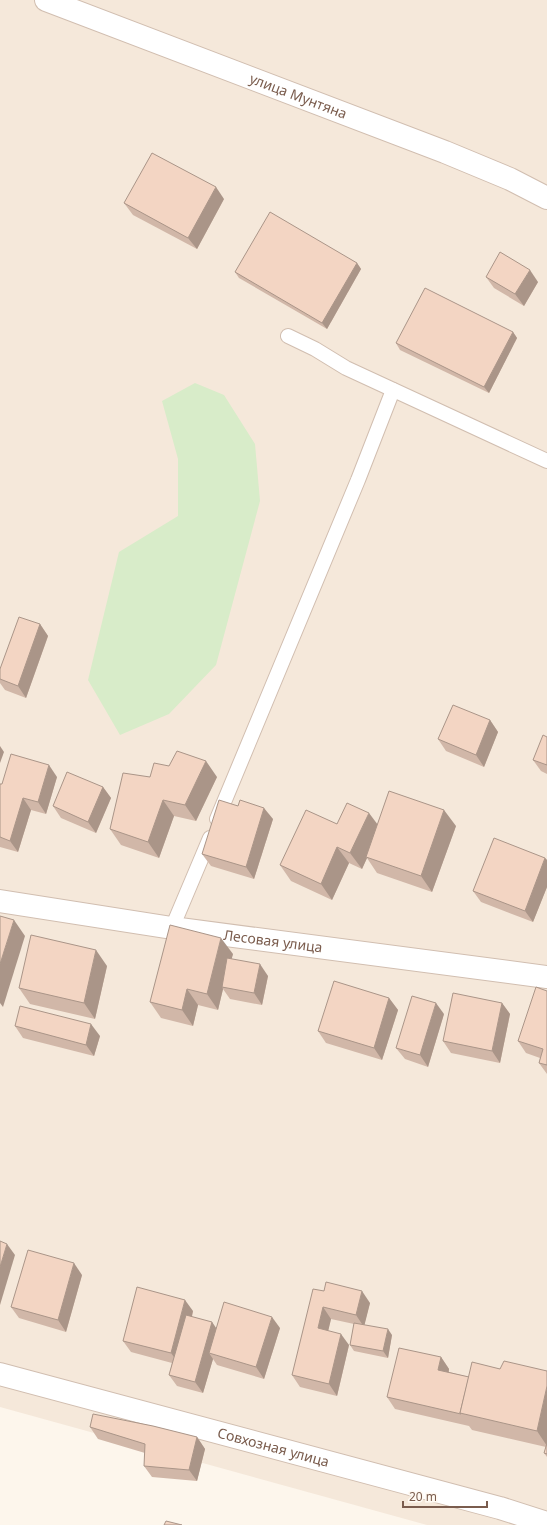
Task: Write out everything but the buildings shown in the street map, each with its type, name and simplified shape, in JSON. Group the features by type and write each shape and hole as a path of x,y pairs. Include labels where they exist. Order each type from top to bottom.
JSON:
{"street":[{"name":"улица Мунтяна","path":"46,0 445,152 510,179 547,198"},
{"name":"Лесовая улица","path":"0,901 172,928 547,977"},
{"name":"Совхозная улица","path":"0,1374 547,1522"}],"lane":[{"path":"288,336 316,349 346,368 547,462"},
{"path":"172,928 358,480 393,390"}],"shaded area":[{"path":"0,0 547,0 547,1525 427,1525 0,1407"}],"green space":[{"path":"195,383 224,395 255,444 260,501 216,665 169,714 120,735 88,680 119,552 178,516 178,459 162,401"}]}
